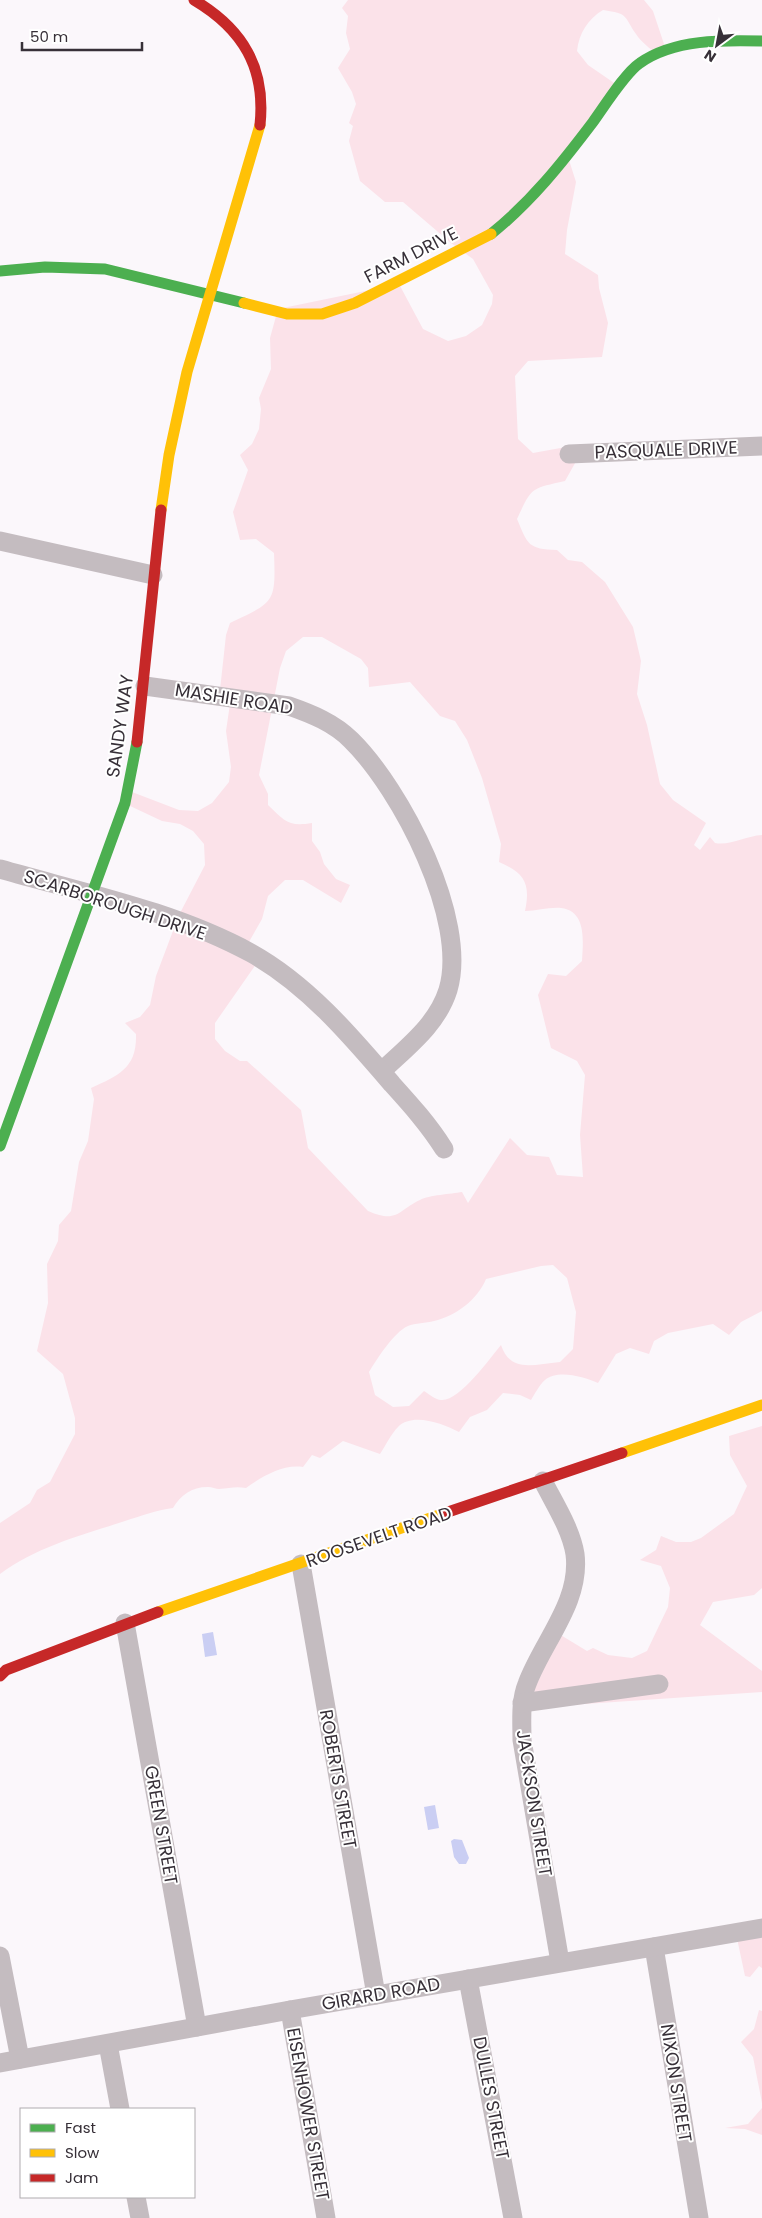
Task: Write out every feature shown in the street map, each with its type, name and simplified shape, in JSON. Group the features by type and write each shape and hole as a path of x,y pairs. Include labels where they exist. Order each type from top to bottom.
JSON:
{"street":[{"name":"SANDY WAY","path":"0,1146 125,804 134,768 145,686 153,575 169,454 208,294 259,130 262,113 262,95 253,59 243,42 218,14 194,0"},
{"name":"FARM DRIVE","path":"0,271 45,267 105,269 300,315 322,314 355,304 491,234 510,220 544,182 640,63 659,52 684,45 732,40 762,41"},
{"name":"PASQUALE DRIVE","path":"569,454 762,446"},
{"path":"0,541 153,575"},
{"name":"MASHIE ROAD","path":"145,686 289,706 317,717 330,724 357,747 370,762 408,821 428,862 449,923 452,952 451,977 440,1008 431,1022 420,1036 382,1071"},
{"name":"SCARBOROUGH DRIVE","path":"0,869 170,918 252,954 282,974 348,1033 428,1123 444,1149"},
{"name":"ROOSEVELT ROAD","path":"0,1676 6,1670 125,1623 762,1405"},
{"name":"JACKSON STREET","path":"543,1481 574,1552 576,1579 568,1601 526,1685 522,1704 522,1740 560,1962"},
{"name":"ROBERTS STREET","path":"301,1564 376,1995"},
{"name":"GREEN STREET","path":"125,1623 197,2027"},
{"path":"522,1704 659,1684"},
{"name":"GIRARD ROAD","path":"0,2063 560,1962 762,1928"},
{"name":"NIXON STREET","path":"654,1947 699,2218"},
{"path":"0,1956 20,2059"},
{"name":"DULLES STREET","path":"468,1979 513,2218"},
{"name":"EISENHOWER STREET","path":"290,2010 326,2218"},
{"path":"108,2044 120,2108"},
{"path":"136,2198 140,2218"}],"shaded area":[{"path":"348,0 644,0 653,11 666,50 656,54 638,37 624,16 603,10 589,22 580,38 577,51 588,65 620,87 569,160 576,182 567,230 565,254 598,275 599,288 608,323 602,357 528,361 515,376 518,439 533,453 566,447 583,449 565,481 538,488 534,491 526,501 517,519 527,540 534,547 557,550 568,560 582,562 605,582 633,627 641,661 637,694 647,725 660,784 673,800 706,823 694,845 700,850 710,837 715,843 721,844 762,835 762,1311 741,1322 729,1335 713,1324 668,1333 654,1341 649,1354 630,1348 616,1354 598,1383 571,1375 557,1375 545,1380 531,1400 520,1395 503,1393 487,1410 470,1417 459,1432 437,1423 412,1420 398,1427 380,1454 343,1441 320,1458 312,1455 303,1467 281,1469 266,1475 246,1488 196,1488 179,1499 173,1508 149,1513 92,1531 44,1549 0,1574 0,1523 30,1503 37,1490 50,1482 75,1434 75,1418 63,1374 37,1351 48,1303 47,1264 58,1241 59,1225 71,1211 79,1162 88,1141 94,1099 91,1088 118,1074 130,1063 136,1046 136,1034 125,1023 140,1017 150,1005 156,976 179,915 205,865 204,844 193,831 180,824 162,821 128,805 132,792 179,810 198,811 212,803 229,782 231,767 226,731 231,697 220,690 226,635 230,623 264,605 273,592 274,553 256,539 240,540 233,512 248,470 240,455 252,444 259,429 261,409 259,398 271,369 270,338 278,309 399,284 423,329 448,341 466,336 482,325 492,304 493,295 473,259 403,202 385,202 360,181 349,141 353,126 349,123 356,104 352,92 338,68 350,49 346,33 348,16 342,8","holes":["303,637 322,637 361,659 368,668 369,687 410,682 440,716 455,721 467,740 482,778 501,844 499,862 514,870 524,880 527,893 525,911 561,908 569,910 579,921 583,937 582,961 566,976 548,974 538,995 551,1048 577,1061 585,1075 580,1135 583,1177 557,1175 549,1157 527,1155 510,1138 468,1203 462,1192 424,1198 392,1216 378,1215 368,1211 308,1148 301,1110 247,1061 240,1061 225,1051 215,1039 215,1023 259,960 245,949 262,919 268,896 285,880 303,880 341,903 350,885 336,879 324,864 320,852 312,841 312,823 297,824 287,822 268,805 268,794 259,775 280,668 286,651","553,1265 567,1278 576,1312 573,1349 560,1362 533,1365 517,1364 505,1354 501,1345 474,1378 448,1399 439,1400 424,1391 409,1406 393,1407 375,1395 369,1372 386,1346 403,1329 411,1325 442,1319 458,1311 477,1294 486,1279"]},
{"path":"762,1426 762,1588 754,1595 713,1602 700,1625 762,1671 762,1692 526,1708 559,1634 587,1651 593,1648 608,1655 632,1658 647,1651 668,1607 670,1588 661,1566 640,1560 656,1550 661,1536 676,1542 691,1542 701,1538 734,1514 747,1486 730,1455 729,1436"},
{"path":"762,1923 762,1968 759,1966 750,1977 745,1976 735,1929"},
{"path":"759,2010 762,2011 762,2103 753,2057 741,2042 754,2029"},
{"path":"762,2108 762,2135 745,2129 725,2128 748,2124"}],"water":[{"path":"213,1632 217,1655 205,1657 202,1634"},
{"path":"435,1805 439,1828 428,1830 424,1807"},
{"path":"454,1839 462,1840 469,1858 466,1864 459,1864 454,1857 451,1841"}],"traffic: fast":[{"path":"491,234 506,222 558,167 621,82 640,63 653,55 683,45 715,41 762,41"},
{"path":"0,271 45,267 105,269 244,303"},
{"path":"0,1146 125,803 137,742"}],"traffic: slow":[{"path":"161,510 169,455 187,372 260,125"},
{"path":"244,303 287,314 322,314 355,303 491,234"},
{"path":"622,1453 762,1405"},
{"path":"158,1612 445,1513"}],"traffic: jam":[{"path":"194,0 226,24 248,52 255,68 259,86 261,104 260,125"},
{"path":"137,742 161,510"},
{"path":"445,1513 622,1453"},
{"path":"0,1676 6,1670 158,1612"}]}
